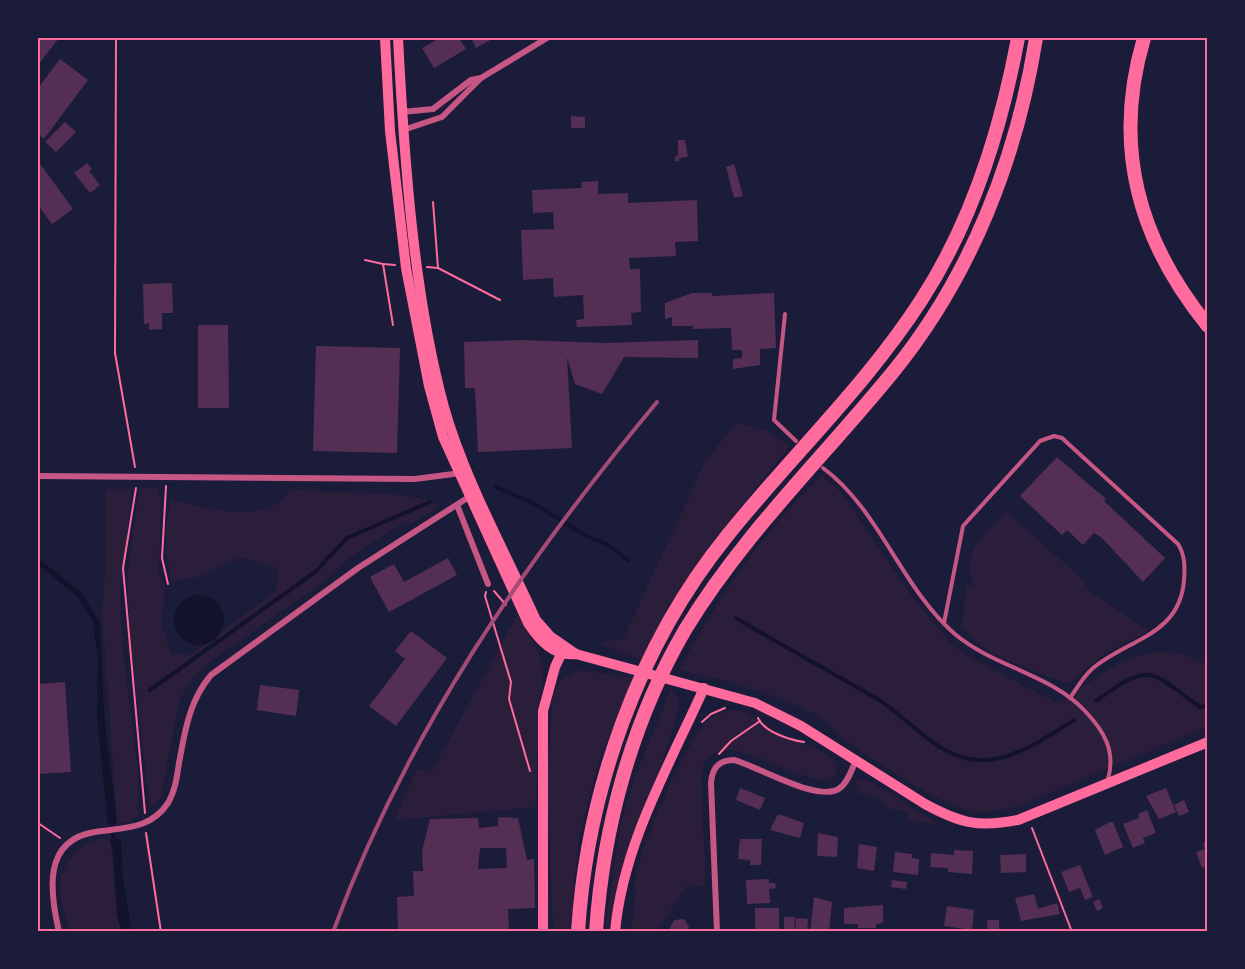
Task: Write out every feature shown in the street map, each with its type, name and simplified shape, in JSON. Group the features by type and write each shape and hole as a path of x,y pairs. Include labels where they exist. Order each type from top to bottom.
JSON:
{"highway":[{"path":"578,932 583,875 594,816 630,705 648,663 670,622 725,538 862,381 923,298 955,238 986,164 998,131 1018,38"},
{"path":"596,932 604,857 614,812 645,713 685,631 733,559 894,371 955,278 980,228 1005,168 1022,108 1036,38"},
{"path":"1144,38 1133,85 1130,111 1131,163 1136,194 1148,227 1177,285 1208,326"}],"main road":[{"path":"385,38 390,131 406,268 432,396 443,437 474,493 542,642 576,654 740,697 763,706 801,726 925,804 960,821 976,825 995,825 1027,816 1208,742"},
{"path":"398,38 403,130 418,264 432,356 444,408 463,472"},
{"path":"543,932 543,711 563,649"},
{"path":"615,932 620,899 634,845 656,790 704,688"}],"street":[{"path":"403,130 442,117 481,78 547,38"},
{"path":"402,112 433,109 471,80 481,78"},
{"path":"38,476 415,479 463,472"},
{"path":"59,932 52,879 57,858 68,844 84,834 125,830 147,822 168,802 177,779 189,711 201,686 210,675 358,568 474,493"},
{"path":"457,505 488,584"},
{"path":"717,932 711,783 714,769 720,763 731,760 742,762 821,793 832,792 843,785 856,760"}],"lane":[{"path":"785,314 774,420 796,441"},
{"path":"944,623 963,526 1040,441 1048,437 1062,438 1178,544 1184,559 1184,589 1163,626 1149,637 1093,668 1070,698"},
{"path":"823,468 843,485 916,590 944,623 981,653 1061,691 1094,721 1110,747 1111,762 1107,783"}],"path":[{"path":"116,38 114,353 132,451"},
{"path":"434,202 438,268"},
{"path":"365,260 405,266"},
{"path":"382,264 393,325"},
{"path":"427,267 438,268 500,300"},
{"path":"168,477 162,558 164,577 168,584"},
{"path":"136,486 123,568 145,809"},
{"path":"488,584 484,596 511,682 510,704 532,779"},
{"path":"699,728 711,714 731,707"},
{"path":"756,716 789,739 811,744"},
{"path":"720,763 719,752 761,721"},
{"path":"1027,816 1072,932"},
{"path":"38,823 68,844"},
{"path":"146,836 161,932"}],"shaded area":[{"path":"737,423 767,431 790,446 707,549 643,660 597,643 623,639 707,458"},
{"path":"822,476 841,492 903,585 949,641 967,656 1058,703 1111,668 1129,659 1147,653 1166,652 1186,655 1207,665 1207,727 1018,806 977,812 963,809 928,793 845,740 822,718 802,708 750,688 679,670 709,617 742,567 800,497"},
{"path":"139,488 157,488 161,497 159,574 165,586 162,625 171,654 190,655 276,591 279,569 241,557 194,578 170,581 165,534 170,499 217,510 252,511 268,508 281,501 291,489 390,494 427,500 440,506 412,523 403,523 350,557 321,584 216,657 193,677 179,701 161,797 150,808 130,640 127,579"},
{"path":"105,489 131,489 132,493 120,593 123,650 138,771 138,815 130,822 117,823 102,610 105,573"},
{"path":"1007,512 1079,576 1091,592 1146,629 1147,633 1107,652 1069,683 1000,657 977,642 962,628 966,586 974,587 970,562 972,553 982,537"},
{"path":"38,558 81,592 100,623 104,712 117,823 108,824 97,717 98,659 92,620 77,596 38,565"},
{"path":"194,595 204,595 217,602 224,615 224,625 217,638 204,645 194,645 185,641 178,634 174,625 174,615 178,606 185,599"},
{"path":"518,614 537,649 544,669 540,694 536,807 394,820 417,768 431,773"},
{"path":"580,670 635,678 600,756 579,838 570,931 553,931 547,781 553,694 562,679"},
{"path":"671,689 679,701 674,722 624,868 612,926 605,927 621,822 635,777"},
{"path":"737,710 747,713 791,739 817,749 834,760 838,768 836,774 822,781 749,754 723,750 712,754 705,763 701,778 706,883 702,886 687,885 657,931 631,932 637,871 652,826 675,774 707,721 721,713"},
{"path":"857,779 872,782 941,826 906,819 907,812 886,808 880,798 859,793 855,785"},
{"path":"103,838 110,839 111,844 116,912 121,931 71,931 60,896 65,867 77,851"},
{"path":"110,839 121,839 123,881 132,931 121,931"}],"building":[{"path":"38,38 59,38 38,65"},
{"path":"440,38 459,38 466,49 434,68 422,48"},
{"path":"471,38 494,38 476,48"},
{"path":"60,59 88,80 44,139 38,134 38,88"},
{"path":"571,116 585,117 585,128 571,128"},
{"path":"65,122 76,132 56,152 45,142"},
{"path":"678,140 685,140 688,157 675,161 675,156 678,156"},
{"path":"38,161 73,209 52,224 38,205"},
{"path":"87,163 92,169 89,171 100,185 90,193 74,173"},
{"path":"734,164 743,196 734,198 726,167"},
{"path":"598,181 598,194 628,193 628,203 697,200 698,241 675,242 676,256 629,258 630,269 640,269 641,312 631,313 632,325 577,327 576,320 584,319 583,295 554,297 553,278 523,280 521,230 554,229 553,212 533,213 532,190 582,188 581,182"},
{"path":"172,283 173,313 162,313 162,329 149,330 149,323 144,324 143,284"},
{"path":"692,293 712,293 712,296 774,293 776,348 760,349 760,365 733,369 733,359 742,358 742,350 732,350 731,328 693,329 693,326 672,326 672,317 665,319 665,303"},
{"path":"198,325 228,325 229,408 198,408"},
{"path":"521,340 605,343 698,340 698,358 624,357 602,394 575,384 567,357 572,448 478,452 475,388 465,388 464,342"},
{"path":"316,346 400,348 397,453 313,451"},
{"path":"1057,457 1106,499 1104,501 1165,558 1143,582 1102,538 1094,533 1083,545 1067,530 1062,535 1020,496"},
{"path":"448,558 457,575 389,612 370,577 394,564 404,582"},
{"path":"411,631 447,658 396,726 369,706 405,659 395,651"},
{"path":"65,682 71,772 38,774 38,684"},
{"path":"260,685 299,690 296,716 257,710"},
{"path":"740,788 765,798 760,810 736,800"},
{"path":"1166,788 1176,812 1159,819 1146,796"},
{"path":"1184,800 1189,812 1179,816 1174,805"},
{"path":"1147,810 1156,833 1143,838 1145,843 1133,848 1123,824 1139,818 1138,814"},
{"path":"778,814 804,823 800,838 770,830"},
{"path":"498,817 518,818 527,860 534,859 535,908 508,909 509,932 398,932 397,897 414,896 413,871 423,871 422,851 430,819 478,818 479,828 498,826","holes":["480,848 506,848 507,868 478,869"]},
{"path":"1113,822 1123,847 1105,855 1095,830"},
{"path":"818,833 838,837 837,857 817,856"},
{"path":"740,839 762,839 761,865 750,865 750,860 738,859"},
{"path":"1208,841 1208,866 1202,868 1196,852 1205,849 1203,843"},
{"path":"859,844 877,847 874,871 857,868"},
{"path":"954,850 973,851 972,874 948,872 948,868 930,867 931,853 954,855"},
{"path":"895,852 912,854 912,858 919,859 918,875 893,872"},
{"path":"1026,854 1026,872 1001,873 1000,855"},
{"path":"1080,865 1093,897 1085,900 1080,888 1069,892 1061,872"},
{"path":"769,879 769,883 775,883 776,888 769,889 770,903 747,904 746,880"},
{"path":"892,880 907,882 906,889 891,887"},
{"path":"1034,894 1038,909 1057,903 1060,914 1021,921 1015,898"},
{"path":"814,897 832,902 829,932 810,932"},
{"path":"1099,899 1103,908 1097,911 1093,902"},
{"path":"883,905 883,923 876,924 876,928 858,928 858,924 844,924 844,908"},
{"path":"947,906 974,910 972,930 944,926"},
{"path":"755,908 779,908 779,930 755,930"},
{"path":"784,917 795,917 794,932 784,932"},
{"path":"796,918 808,919 807,932 795,932"},
{"path":"684,919 689,927 687,932 672,932 670,928 674,920"},
{"path":"987,920 999,920 999,932 988,932"}],"waterway":[{"path":"496,487 535,504 584,535 606,544 628,560"},
{"path":"150,690 315,572 347,538 430,502"},
{"path":"736,618 879,700 938,746 964,758 991,760 1016,753 1041,741 1074,720"},
{"path":"1096,701 1129,680 1150,675 1170,685 1200,707 1208,706"},
{"path":"112,820 114,843"}],"railway":[{"path":"333,932 362,859 395,789 472,653 560,525 657,402"}]}
